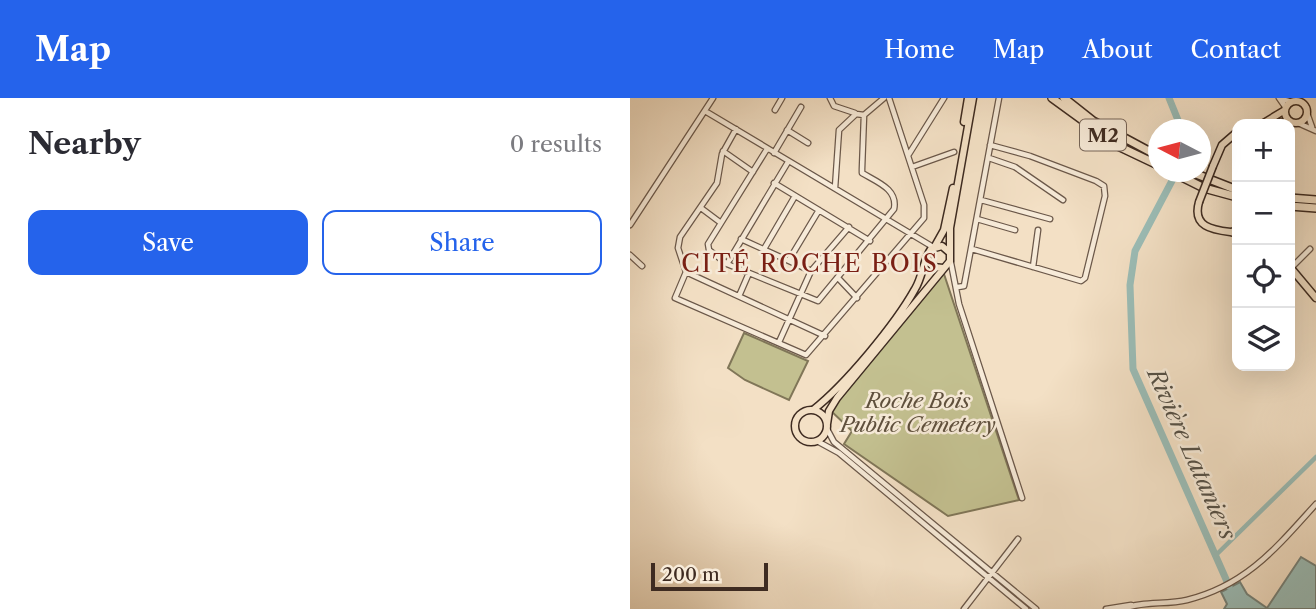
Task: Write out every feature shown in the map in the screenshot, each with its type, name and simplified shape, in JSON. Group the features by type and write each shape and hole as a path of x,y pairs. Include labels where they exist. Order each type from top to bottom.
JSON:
{"highway":[{"name":"M2","path":"1052,98 1118,146 1148,160"},
{"name":"M2","path":"1064,98 1093,121 1148,151"},
{"path":"1211,181 1232,188"},
{"path":"1192,182 1232,196"},
{"path":"1215,183 1232,183"},
{"path":"1295,202 1316,200"},
{"path":"1295,203 1316,208"}],"main road":[{"path":"971,98 950,228 950,256 944,268 832,405 827,427 817,441 802,440 795,431 799,415 813,410 845,379 907,302 921,278 931,250 946,224 971,98"},
{"path":"1271,119 1301,100 1307,111 1306,119 1295,123"},
{"path":"1286,109 1292,119"},
{"path":"1232,136 1222,145 1197,213 1203,225 1217,231 1232,232"},
{"path":"931,250 945,247 950,256"},
{"path":"931,250 930,265 944,268"},
{"path":"1295,274 1316,298"},
{"path":"813,410 823,415 827,427"}],"street":[{"path":"630,225 713,98"},
{"path":"775,110 782,98"},
{"path":"736,130 723,151 717,183 680,237 678,248 686,272 675,298 806,355 911,235 926,211 886,98 864,115 834,106 830,98"},
{"path":"908,155 944,98"},
{"path":"958,287 964,286 999,98"},
{"path":"1280,98 1301,100"},
{"path":"1280,98 1286,109"},
{"path":"774,153 801,107"},
{"path":"705,111 887,219 931,250"},
{"path":"1307,111 1314,129"},
{"path":"835,188 837,134 842,124 856,114"},
{"path":"767,149 708,244 709,250 727,264 818,301 870,241 887,219 895,202 891,191 862,173 864,115"},
{"path":"1295,123 1314,129"},
{"path":"787,130 808,143"},
{"path":"972,249 1077,281 1085,278 1106,190 1066,169 990,145"},
{"path":"723,151 753,172"},
{"path":"912,167 954,152"},
{"path":"988,158 1015,167 1063,201"},
{"path":"727,264 788,162"},
{"path":"774,183 870,241"},
{"path":"764,249 795,196"},
{"path":"981,200 1050,219"},
{"path":"701,208 721,223"},
{"path":"789,260 819,210"},
{"path":"977,219 1014,230"},
{"path":"779,342 811,271 849,227"},
{"path":"1033,267 1038,230"},
{"path":"741,239 811,271"},
{"path":"1295,263 1310,249"},
{"path":"630,255 642,266"},
{"path":"950,256 958,287 959,304 1022,498"},
{"path":"944,268 955,273"},
{"path":"686,272 825,336"},
{"path":"739,296 749,273"},
{"path":"839,279 857,298"},
{"path":"827,427 834,442 1036,609"},
{"path":"817,441 839,453 1026,609"},
{"path":"1106,609 1187,600 1243,577 1263,563 1316,504"},
{"path":"964,609 1018,539"},
{"path":"1123,609 1132,605"}],"green space":[{"name":"Roche Bois Public Cemetery","path":"943,271 1019,500 948,516 844,444 852,431 830,410"},
{"path":"744,333 808,361 789,400 745,380 728,368"}],"water":[{"path":"1301,557 1316,566 1316,609 1224,609 1227,604 1221,592 1240,582 1247,594 1267,608"}],"waterway":[{"name":"Rivière Lataniers","path":"1169,98 1178,119"},
{"name":"Rivière Lataniers","path":"1171,182 1135,251 1130,285 1133,369 1229,586"},
{"path":"1215,556 1316,457"}],"district":[{"name":"CITÉ ROCHE BOIS","path":"810,264"}]}
